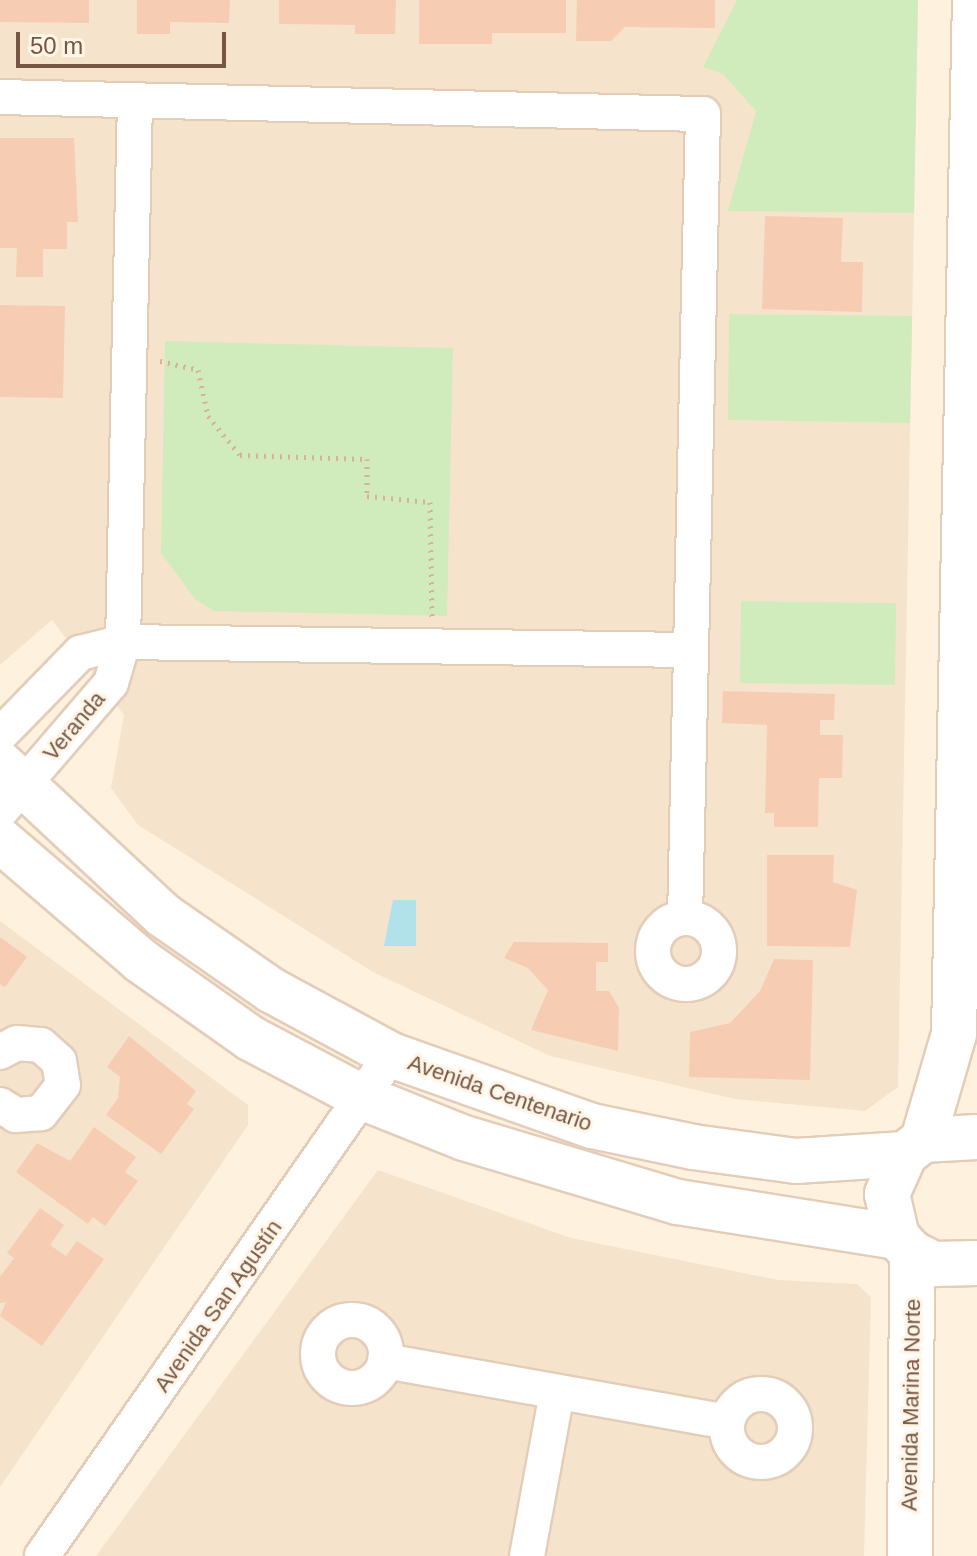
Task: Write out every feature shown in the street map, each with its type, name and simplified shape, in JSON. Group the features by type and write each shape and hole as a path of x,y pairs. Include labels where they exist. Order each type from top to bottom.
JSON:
{"street":[{"name":"Avenida Marina Norte","path":"910,1556 905,1245 887,1194 914,1147 954,1034 969,702 975,0"},
{"path":"0,97 703,114 685,918"},
{"path":"135,101 123,642 691,650"},
{"name":"Veranda","path":"0,735 80,653 123,642"},
{"name":"Veranda","path":"8,787 111,683 123,642"},
{"name":"Avenida Centenario","path":"8,787 163,915 271,990 391,1055 592,1126 693,1147 796,1161 977,1137"},
{"path":"0,840 141,961 250,1038 364,1098 495,1148 678,1202 905,1245 934,1264 977,1263"},
{"path":"0,1052 17,1043 41,1045 63,1073 59,1097 41,1113 2,1111"},
{"name":"Avenida San Agustín","path":"42,1556 364,1098 391,1055"},
{"path":"385,1361 727,1422"},
{"path":"527,1556 557,1393"}],"path":[{"path":"160,361 198,370 208,416 240,455 367,459 367,496 430,502 432,620"}],"shaded area":[{"path":"0,0 918,0 898,1087 865,1111 735,1099 550,1056 373,972 138,825 111,788 124,715 52,620 0,665"},
{"path":"0,921 248,1105 248,1125 0,1487"},
{"path":"378,1170 571,1238 778,1280 857,1284 871,1297 864,1556 96,1556"}],"green space":[{"path":"737,0 918,0 914,213 728,211 756,111 723,74 703,67"},
{"path":"729,314 912,316 910,423 728,420"},
{"path":"165,341 453,348 447,616 214,611 195,599 161,553"},
{"path":"741,601 896,603 895,685 740,683"}],"water":[{"path":"393,900 416,900 416,946 384,946"}],"building":[{"path":"0,0 89,0 89,23 0,22"},
{"path":"137,0 230,0 229,23 170,22 170,34 137,34"},
{"path":"279,0 396,0 395,34 355,34 355,25 279,24"},
{"path":"419,0 566,0 566,33 492,33 492,44 419,44"},
{"path":"577,0 715,0 715,28 625,27 611,41 576,41"},
{"path":"0,138 74,138 78,222 67,222 67,249 43,249 43,277 16,277 17,248 0,248"},
{"path":"765,216 843,218 841,262 863,262 862,312 762,309"},
{"path":"0,305 65,306 63,398 0,397"},
{"path":"723,691 835,694 834,720 820,720 820,735 843,735 842,778 819,778 818,827 774,827 774,813 765,813 767,725 722,723"},
{"path":"767,855 834,855 833,882 857,890 850,947 767,946"},
{"path":"0,937 27,957 5,987 0,984"},
{"path":"514,942 608,943 608,962 596,962 596,991 609,991 619,1008 618,1051 531,1030 548,990 528,968 504,958"},
{"path":"774,959 813,960 810,1080 689,1077 690,1032 730,1023 760,991"},
{"path":"129,1036 196,1091 187,1104 194,1109 161,1154 106,1115 118,1098 120,1077 107,1067"},
{"path":"94,1127 136,1157 125,1172 138,1181 105,1226 93,1217 88,1224 16,1172 37,1143 70,1161"},
{"path":"40,1208 64,1225 50,1245 66,1256 77,1241 104,1259 42,1346 0,1316 6,1302 0,1303 0,1277 14,1258 7,1253"}]}
